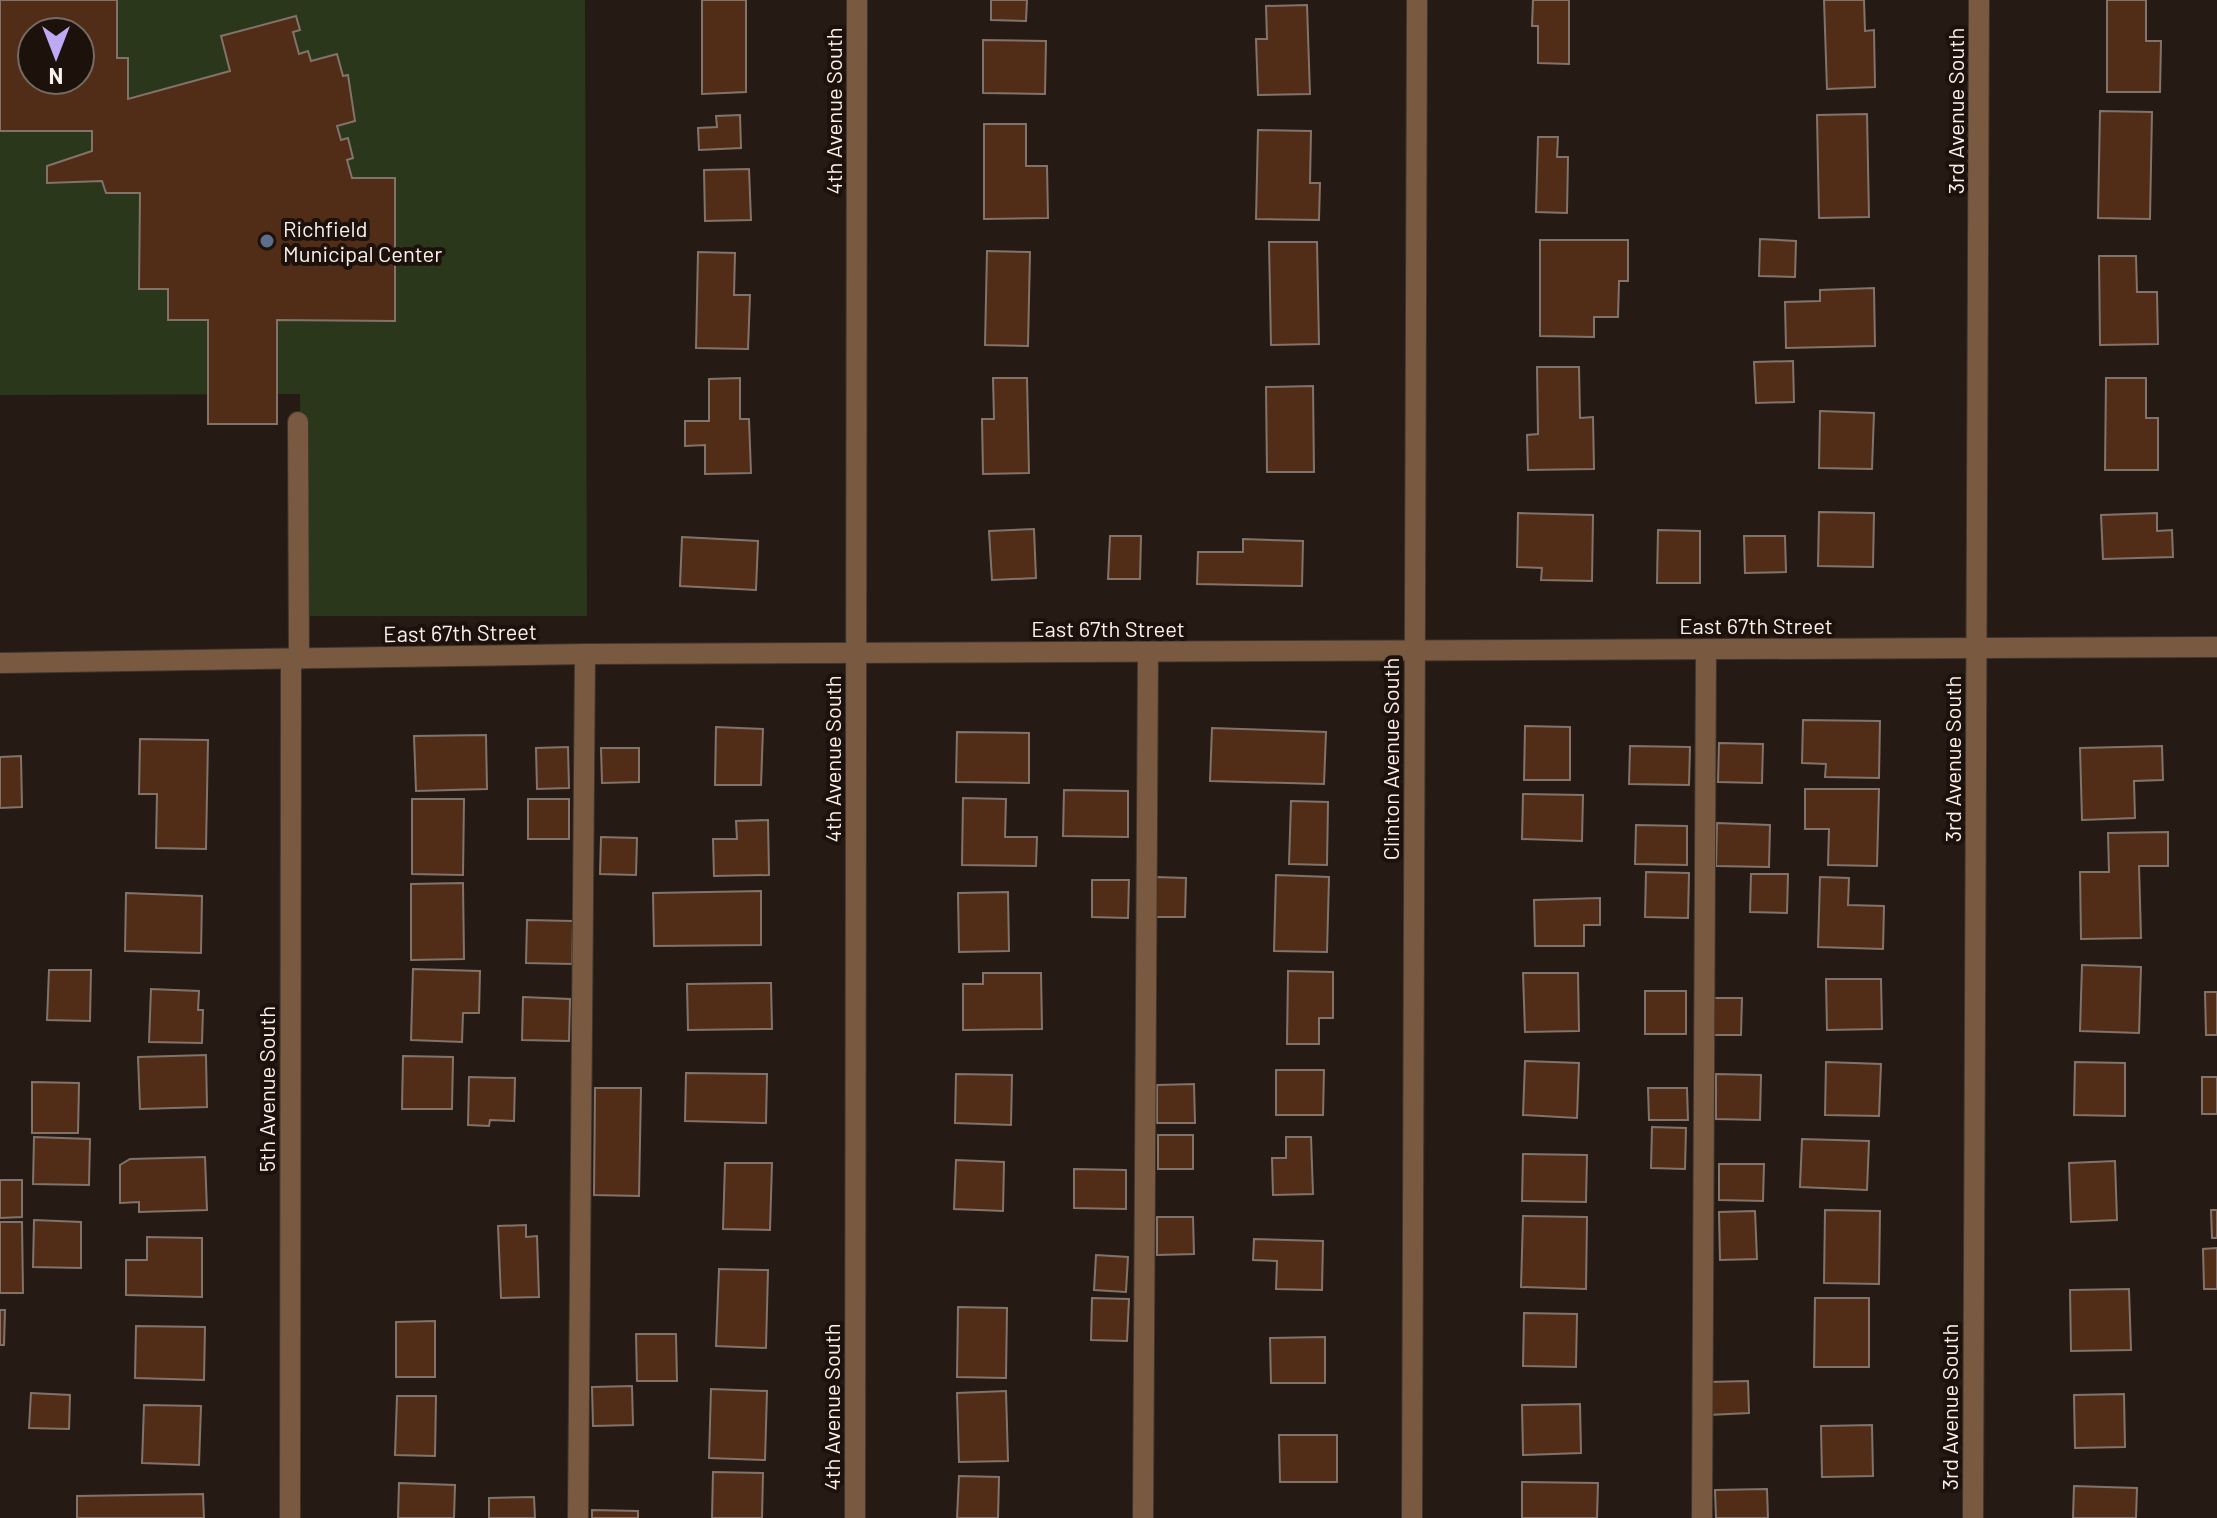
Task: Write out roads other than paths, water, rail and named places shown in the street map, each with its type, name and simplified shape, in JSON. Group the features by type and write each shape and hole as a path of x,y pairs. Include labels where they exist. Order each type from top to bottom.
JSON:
{"street":[{"name":"4th Avenue South","path":"855,1518 857,0"},
{"name":"Clinton Avenue South","path":"1412,1518 1417,0"},
{"name":"3rd Avenue South","path":"1973,1518 1979,0"},
{"name":"5th Avenue South","path":"290,1518 298,422"},
{"name":"East 67th Street","path":"0,663 585,654 2217,647"},
{"path":"1702,1518 1706,649"},
{"path":"1143,1518 1148,652"},
{"path":"578,1518 585,654"}],"place":[{"name":"Richfield Municipal Center","path":"267,241"}]}
